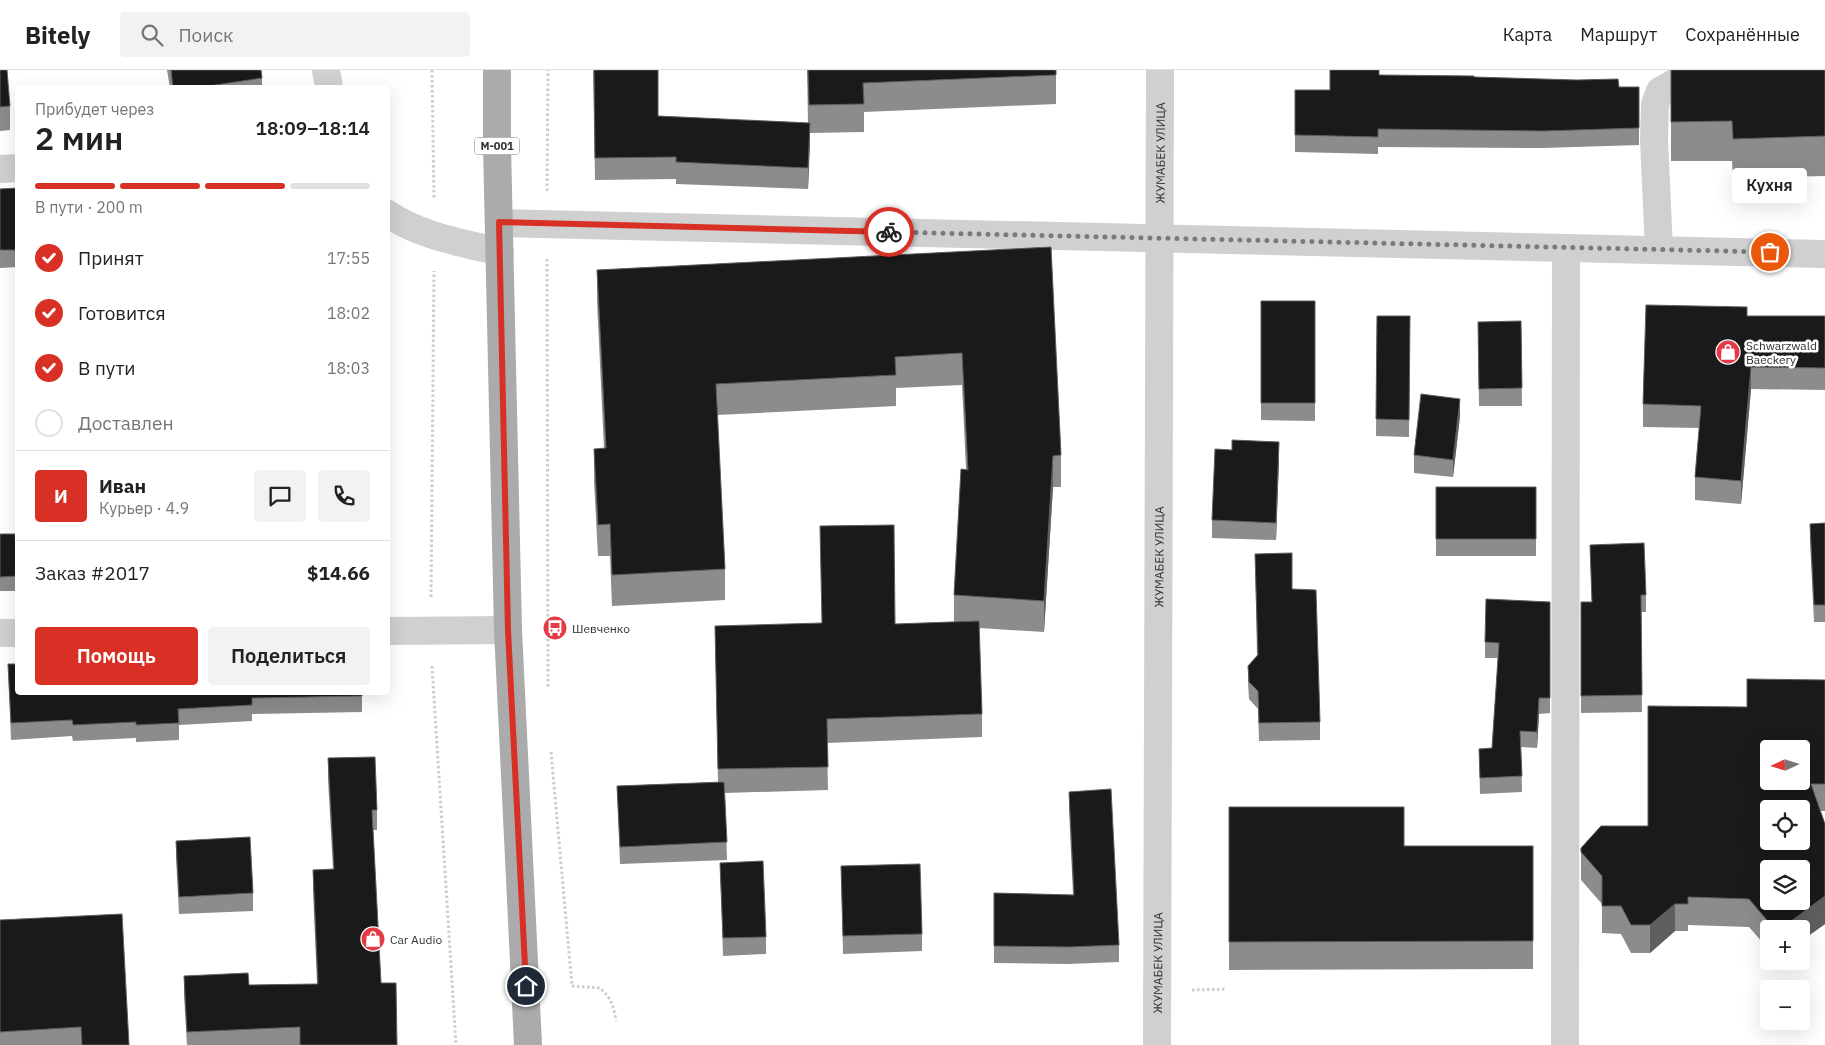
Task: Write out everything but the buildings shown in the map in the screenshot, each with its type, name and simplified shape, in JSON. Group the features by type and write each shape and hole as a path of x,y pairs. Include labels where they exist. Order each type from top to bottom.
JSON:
{"main road":[{"name":"М-001","path":"497,70 508,630 528,1045"}],"street":[{"path":"326,70 329,85"},
{"name":"ЖУМАБЕК УЛИЦА","path":"1157,1045 1160,70"},
{"path":"1659,249 1654,140 1655,104 1660,91 1676,82 1732,82"},
{"path":"0,169 15,168"},
{"path":"390,215 434,235 500,252"},
{"path":"499,222 1825,254"},
{"path":"1565,1045 1566,248"},
{"path":"390,631 508,630"},
{"path":"0,634 15,633"}],"path":[{"path":"432,70 434,235 430,631 456,1045"},
{"path":"548,70 548,689"},
{"path":"551,748 572,986 600,988 608,995 614,1006 616,1021"},
{"path":"1191,990 1227,989"}],"way so far":[{"path":"889,232 1770,252"}],"place":[{"name":"Кухня","path":"1770,252"},
{"name":"Schwarzwald Baeckery","path":"1728,352"},
{"name":"Шевченко","path":"555,628"},
{"name":"Car Audio","path":"373,939"}],"route":[{"path":"526,986 508,630 499,222 889,232"}]}
